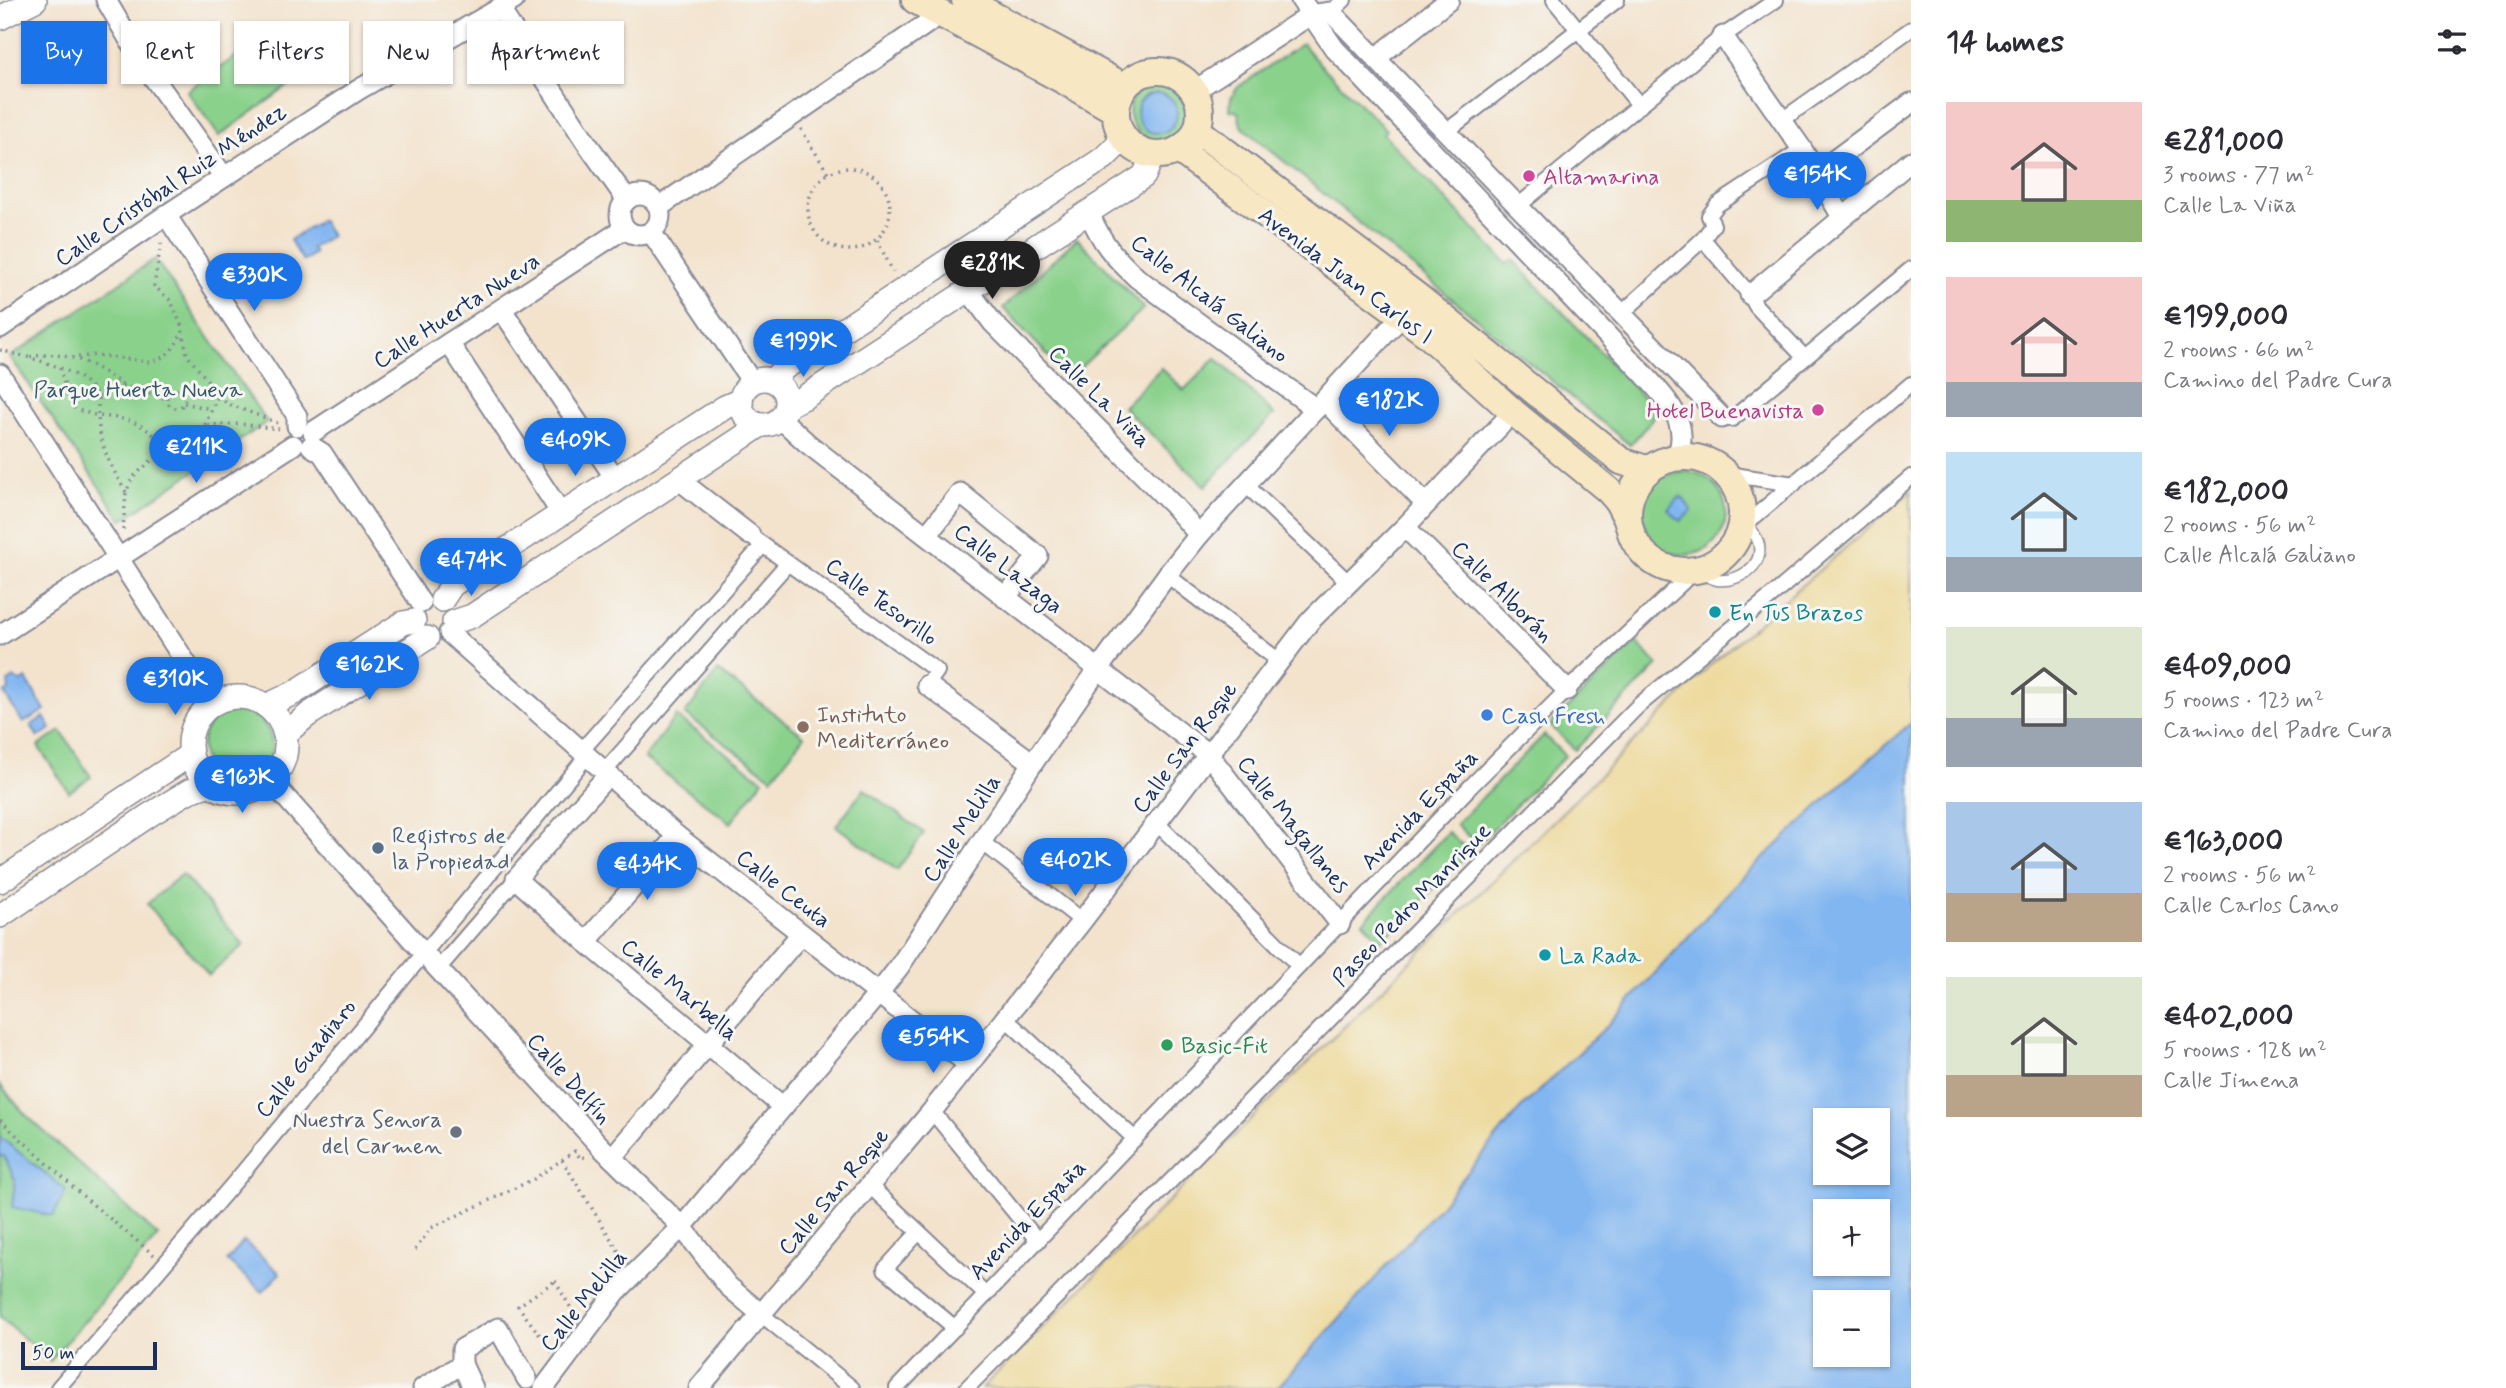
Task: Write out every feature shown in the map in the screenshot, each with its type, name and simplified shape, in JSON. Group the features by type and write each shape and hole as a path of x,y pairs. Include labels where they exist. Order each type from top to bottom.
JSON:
{"main road":[{"path":"915,0 1061,79 1120,99"},
{"path":"965,0 1120,99"},
{"path":"1147,72 1174,74 1194,91 1200,117 1188,140 1166,155 1153,155 1131,146 1124,138 1117,125 1120,99 1135,78 1147,72"},
{"name":"Avenida Juan Carlos I","path":"1188,140 1621,461 1649,470"},
{"name":"Avenida Juan Carlos I","path":"1410,307 1427,334 1513,412 1608,490 1617,500 1628,521"},
{"path":"1676,457 1704,460 1727,474 1736,486 1741,500 1743,524 1724,557 1692,571 1667,568 1648,558 1635,541 1628,521 1630,498 1641,478 1649,470 1676,457"}],"street":[{"path":"0,18 35,0"},
{"path":"106,0 141,60 224,177"},
{"path":"1376,58 1449,0"},
{"path":"1554,0 1640,106"},
{"path":"1428,148 1617,0"},
{"path":"1499,223 1723,36 1776,0"},
{"path":"506,4 586,142 627,200"},
{"name":"Calle Cristóbal Ruiz Méndez","path":"0,328 166,215 358,90 506,4"},
{"path":"1194,91 1305,8 1338,6 1376,58 1722,418 1732,419 1911,269"},
{"path":"1305,8 1334,48 1603,330 1672,407 1680,422 1682,442 1676,457"},
{"path":"659,207 941,14"},
{"path":"1782,120 1911,29"},
{"path":"1723,36 1802,149 1842,217"},
{"path":"1817,173 1911,103"},
{"path":"285,734 435,620 453,585 1104,158 1124,138"},
{"path":"1603,330 1703,239 1713,225 1709,216 1717,205 1802,149"},
{"path":"266,706 294,693 402,624 472,616 1144,176 1153,155"},
{"path":"1750,295 1911,161"},
{"path":"633,196 648,197 659,207 659,221 651,232 640,235 625,228 620,214 627,200 633,196"},
{"name":"Calle Alcalá Galiano","path":"1088,213 1101,240 1115,258 1137,278 1320,405 1425,503"},
{"name":"Calle Ceuta","path":"166,215 297,416 301,436 322,453 435,620 677,836 968,1064"},
{"name":"Calle Huerta Nueva","path":"0,635 301,436 502,310 625,228"},
{"path":"651,232 755,388"},
{"path":"1703,239 1750,295 1756,306 1804,357"},
{"name":"Calle La Viña","path":"968,291 993,323 1173,505 1199,535"},
{"name":"Calle Melilla","path":"546,1388 616,1292 682,1227 899,967 1098,668 1167,575 1199,535 1410,307"},
{"path":"502,310 615,478"},
{"path":"449,344 561,513"},
{"path":"1634,363 1648,364 1662,356"},
{"path":"0,374 213,705"},
{"path":"1743,524 1911,384"},
{"path":"755,388 785,390 776,416"},
{"path":"755,388 744,414 755,423 776,416"},
{"name":"Calle San Roque","path":"699,1388 932,1111 1082,921 1310,621 1405,527 1513,412"},
{"name":"Calle Lazaga","path":"776,416 807,443 1209,755"},
{"path":"1727,474 1794,484"},
{"name":"Paseo Pedro Manrique","path":"967,1388 1639,706 1911,477"},
{"name":"Calle Tesorillo","path":"678,479 756,540 937,671 927,685 1033,764"},
{"path":"1246,485 1348,582"},
{"path":"927,535 960,493 1038,556 1005,597"},
{"name":"Calle Alborán","path":"1405,527 1567,690"},
{"name":"Calle Guadiaro","path":"58,1388 424,953 756,540"},
{"path":"438,969 788,562"},
{"name":"Avenida España","path":"897,1388 1567,690 1692,571"},
{"path":"1167,575 1279,662"},
{"path":"241,697 266,706 281,723 285,734 285,759 271,781 257,789 241,793 225,792 210,784 201,776 191,754 192,730 198,719 213,705 228,698 241,697"},
{"path":"0,881 191,754"},
{"name":"Calle Magallanes","path":"1209,755 1340,924"},
{"name":"Calle Delfín","path":"271,781 438,969 612,1158 682,1227 728,1286 852,1388"},
{"path":"0,916 150,814 189,791 210,784"},
{"path":"1157,823 1300,966"},
{"path":"586,942 677,836"},
{"path":"982,842 1082,921"},
{"name":"Calle Marbella","path":"516,879 586,942 783,1107"},
{"path":"612,1158 801,934"},
{"path":"1005,1018 1135,1139"},
{"path":"932,1111 1038,1241"},
{"path":"871,1186 986,1295"},
{"path":"918,1233 885,1269 955,1328"},
{"path":"423,1388 498,1328 527,1379"},
{"path":"462,1356 473,1388"}],"path":[{"path":"793,115 829,174"},
{"path":"840,169 859,169 872,175 883,186 891,210 888,224 877,240 853,250 839,249 821,239 810,222 808,207 811,193 819,181 840,169"},
{"path":"166,215 154,286 171,301 183,332 187,355 226,403 286,426 301,436"},
{"path":"877,240 902,291"},
{"path":"28,358 40,355 96,355 149,362 166,356 183,332"},
{"path":"0,349 60,369 79,378 96,393 107,460 127,493"},
{"path":"78,357 95,365 128,388"},
{"path":"60,369 69,400 75,409 98,416 130,420 146,427 172,450"},
{"path":"98,397 116,384 167,399 172,408 184,404 211,409"},
{"path":"167,399 171,392 180,391 185,397 184,404"},
{"path":"120,558 127,493 132,478 153,459 186,442 205,425 218,394"},
{"path":"205,425 241,424 301,436"},
{"path":"0,1120 85,1198 165,1264"},
{"path":"415,1250 430,1228 534,1179 569,1156"},
{"path":"562,1160 592,1212 633,1273"},
{"path":"555,1281 579,1322 554,1354 518,1306 555,1281"}],"green space":[{"path":"1303,43 1313,57 1386,130 1383,134 1507,264 1513,260 1656,410 1651,421 1630,445 1241,126 1238,112 1230,110 1231,98 1238,87"},
{"path":"234,58 234,84 291,84 219,136 187,91 197,84 220,84 220,68"},
{"path":"1153,84 1176,91 1183,102 1185,126 1171,138 1157,141 1145,137 1135,129 1130,117 1130,105 1137,93","holes":["1148,94 1172,126 1159,133 1144,129 1138,110 1143,98"]},
{"path":"1077,238 1144,308 1069,378 1003,308"},
{"name":"Parque Huerta Nueva","path":"155,259 267,422 122,520 10,357"},
{"path":"1442,332 1577,441 1571,443 1440,334"},
{"path":"1216,358 1274,414 1205,486 1123,407 1161,368 1184,390"},
{"path":"1684,471 1707,478 1719,490 1726,513 1719,536 1707,548 1684,555 1661,548 1649,536 1642,513 1649,490 1661,478"},
{"path":"1636,642 1658,665 1575,750 1550,725"},
{"path":"718,671 804,736 772,778 685,714"},
{"path":"237,711 262,721 272,746 262,771 237,781 212,771 202,746 212,721"},
{"path":"676,716 763,780 731,823 644,758"},
{"path":"61,731 91,777 69,792 38,746"},
{"path":"1544,735 1565,756 1477,845 1456,824"},
{"path":"864,789 924,833 897,870 836,826"},
{"path":"1448,832 1470,852 1381,941 1363,922"},
{"path":"182,874 244,945 209,975 147,904"},
{"path":"0,1085 25,1114 158,1236 50,1361 0,1317"}],"sand":[{"name":"La Rada","path":"1911,491 1911,723 1849,777 1736,884 1608,1025 1519,1110 1440,1206 1277,1388 982,1388 1711,664"}],"water":[{"path":"1157,93 1165,94 1171,99 1176,105 1176,121 1171,127 1165,132 1157,133 1149,132 1143,127 1138,121 1137,113 1138,105 1143,99 1149,94"},
{"path":"321,220 331,236 312,248 315,253 303,261 290,240"},
{"path":"1680,497 1692,511 1680,521 1668,509"},
{"path":"15,678 21,682 26,679 45,710 23,723 4,693 9,690 8,682"},
{"path":"44,717 51,729 38,737 31,725"},
{"path":"1911,723 1911,1388 1277,1388 1440,1206 1519,1110 1608,1025 1736,884 1849,777"},
{"path":"0,1137 66,1190 53,1216 12,1207 15,1180 4,1156 0,1156"},
{"path":"244,1241 280,1273 263,1292 227,1261"}],"place":[{"name":"Altamarina","path":"1529,176"},
{"name":"Hotel Buenavista","path":"1818,410"},
{"name":"En Tus Brazos","path":"1715,612"},
{"name":"Cash Fresh","path":"1487,715"},
{"name":"Instituto Mediterráneo","path":"803,727"},
{"name":"Registros de la Propiedad","path":"378,848"},
{"name":"La Rada","path":"1545,955"},
{"name":"Basic-Fit","path":"1167,1045"},
{"name":"Nuestra Senora del Carmen","path":"456,1132"}]}
